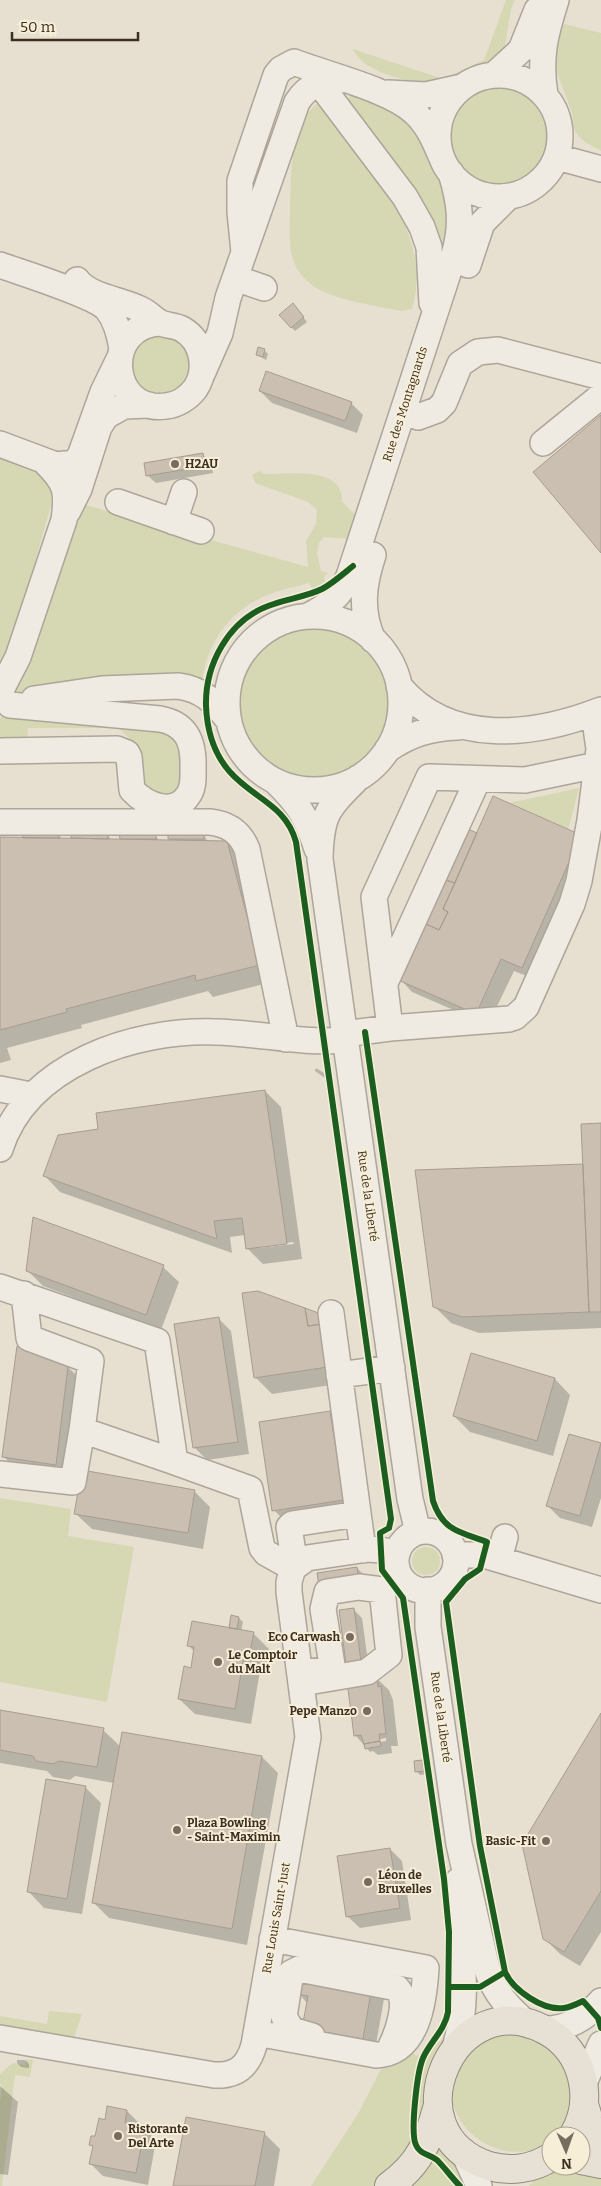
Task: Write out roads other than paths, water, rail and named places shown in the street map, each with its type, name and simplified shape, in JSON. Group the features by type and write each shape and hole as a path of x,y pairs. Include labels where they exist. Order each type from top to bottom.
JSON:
{"main road":[{"path":"541,2165 518,2169 496,2168 476,2160 463,2151 446,2130 438,2105 438,2089 441,2074 454,2050 469,2036 488,2026 508,2022 536,2027 568,2048 579,2067 590,2121 601,2139"},
{"path":"577,2126 581,2119 584,2093"},
{"path":"389,2186 406,2173 422,2153 438,2105"}],"street":[{"path":"494,75 521,50 540,0"},
{"path":"545,94 542,51 556,0"},
{"path":"244,252 240,212 240,182 276,75 281,68 294,62 331,82 380,92 426,95 462,87 481,77 494,75 522,79 545,94 553,106 560,124 561,138 557,157 547,174 538,183 521,193 509,196 489,196 476,193 465,187 446,165 429,130 415,112 380,92"},
{"path":"3,702 64,520 78,489 102,421 111,412 124,406 165,406 180,402 192,392 220,333 231,288 297,102 305,91 331,82"},
{"path":"331,82 420,222 429,247 432,272 430,298 434,316"},
{"path":"446,165 438,135 439,121 448,102 462,87"},
{"path":"557,157 601,169"},
{"name":"Rue des Montagnards","path":"308,616 323,608 335,598 349,576 434,316 460,231 459,202 446,165"},
{"name":"Rue des Montagnards","path":"373,640 365,615 364,586 478,232 486,218 509,196"},
{"path":"0,265 73,292 103,306 113,320 121,354 120,374 126,387 136,398 150,405"},
{"path":"77,280 88,289 140,308 167,324 186,332 199,348 202,363 200,378"},
{"path":"231,288 264,288"},
{"path":"0,444 45,462 70,465 78,460 103,392 130,336 152,324 193,325 207,320 217,312 231,288"},
{"path":"418,417 437,410 444,403 460,364 478,352 498,350 601,377"},
{"path":"543,443 595,401"},
{"path":"45,462 65,485 64,520"},
{"path":"174,522 184,492"},
{"path":"134,503 174,522 201,531"},
{"path":"387,750 399,719 399,686 390,661 373,640 346,622 327,617 308,616 275,625 258,636 244,651 230,681 227,701 228,721 235,739 245,756 258,770 274,780 300,789 320,790 339,786 358,778 374,766 387,750 405,738 437,728 463,727"},
{"path":"3,702 102,688 178,686 189,687 206,695 228,721"},
{"path":"1,1144 13,1120 31,1095 52,1078 76,1065 139,1041 204,1032 317,1042 390,1028 509,1019 515,1017 526,1007 575,895 588,833 597,765 598,711 570,721 524,731 500,732 463,727 444,721 426,711 399,686"},
{"path":"0,751 117,749 127,753 129,757 132,790 145,802 164,807 178,803 189,795 193,782 193,752 189,737 181,727 160,719 3,702"},
{"path":"390,1028 374,897 429,777 525,780 597,765"},
{"name":"Rue de la Liberté","path":"358,778 337,798 325,814 321,830 320,859 410,1499 418,1532"},
{"path":"385,983 478,779"},
{"name":"Rue de la Liberté","path":"274,780 295,801 305,815 320,859"},
{"path":"0,822 210,822 226,825 235,830 247,849 286,1039"},
{"path":"0,1089 31,1095"},
{"path":"0,1287 156,1341 175,1462"},
{"path":"0,1474 73,1482 82,1430 91,1361 29,1338 24,1294"},
{"path":"331,1313 363,1550"},
{"path":"339,1375 392,1368"},
{"path":"82,1430 250,1489 262,1548 294,1567 307,1558 363,1550 381,1550 397,1554"},
{"name":"Rue Louis Saint-Just","path":"0,2038 223,2076 237,2072 248,2062 256,2033 308,1737 301,1678 280,1600 294,1567 289,1527 292,1524 358,1514"},
{"path":"418,1532 440,1534 450,1543 455,1555 454,1569 448,1581 428,1590 414,1588 403,1580 397,1568 397,1554 406,1538 418,1532"},
{"path":"455,1555 480,1554 502,1548 601,1590"},
{"path":"359,1587 382,1590 388,1654 367,1672 301,1678 327,1670 332,1665 324,1609 327,1592 359,1587"},
{"name":"Rue de la Liberté","path":"428,1590 428,1628 459,1844 491,1981 507,2006 536,2027"},
{"name":"Rue de la Liberté","path":"454,2050 461,2021 464,1997 458,1912 459,1844"},
{"path":"256,2033 382,2054 390,2053 400,2046 417,2021 423,2004 426,1968 272,1939"},
{"path":"349,2049 334,2040 297,2033 288,2027 284,2011 290,1978 295,1970 304,1968 397,1988 403,2000 397,2031 390,2047 382,2054"},
{"path":"536,2027 554,2029 577,2022 601,2001"},
{"path":"584,2093 601,2044"},
{"path":"463,2151 479,2186"}],"place":[{"name":"H2AU","path":"175,464"},
{"name":"Eco Carwash","path":"350,1637"},
{"name":"Le Comptoir du Malt","path":"218,1662"},
{"name":"Pepe Manzo","path":"367,1711"},
{"name":"Plaza Bowling - Saint-Maximin","path":"177,1830"},
{"name":"Basic-Fit","path":"546,1841"},
{"name":"Léon de Bruxelles","path":"368,1882"},
{"name":"Ristorante Del Arte","path":"118,2136"}]}
